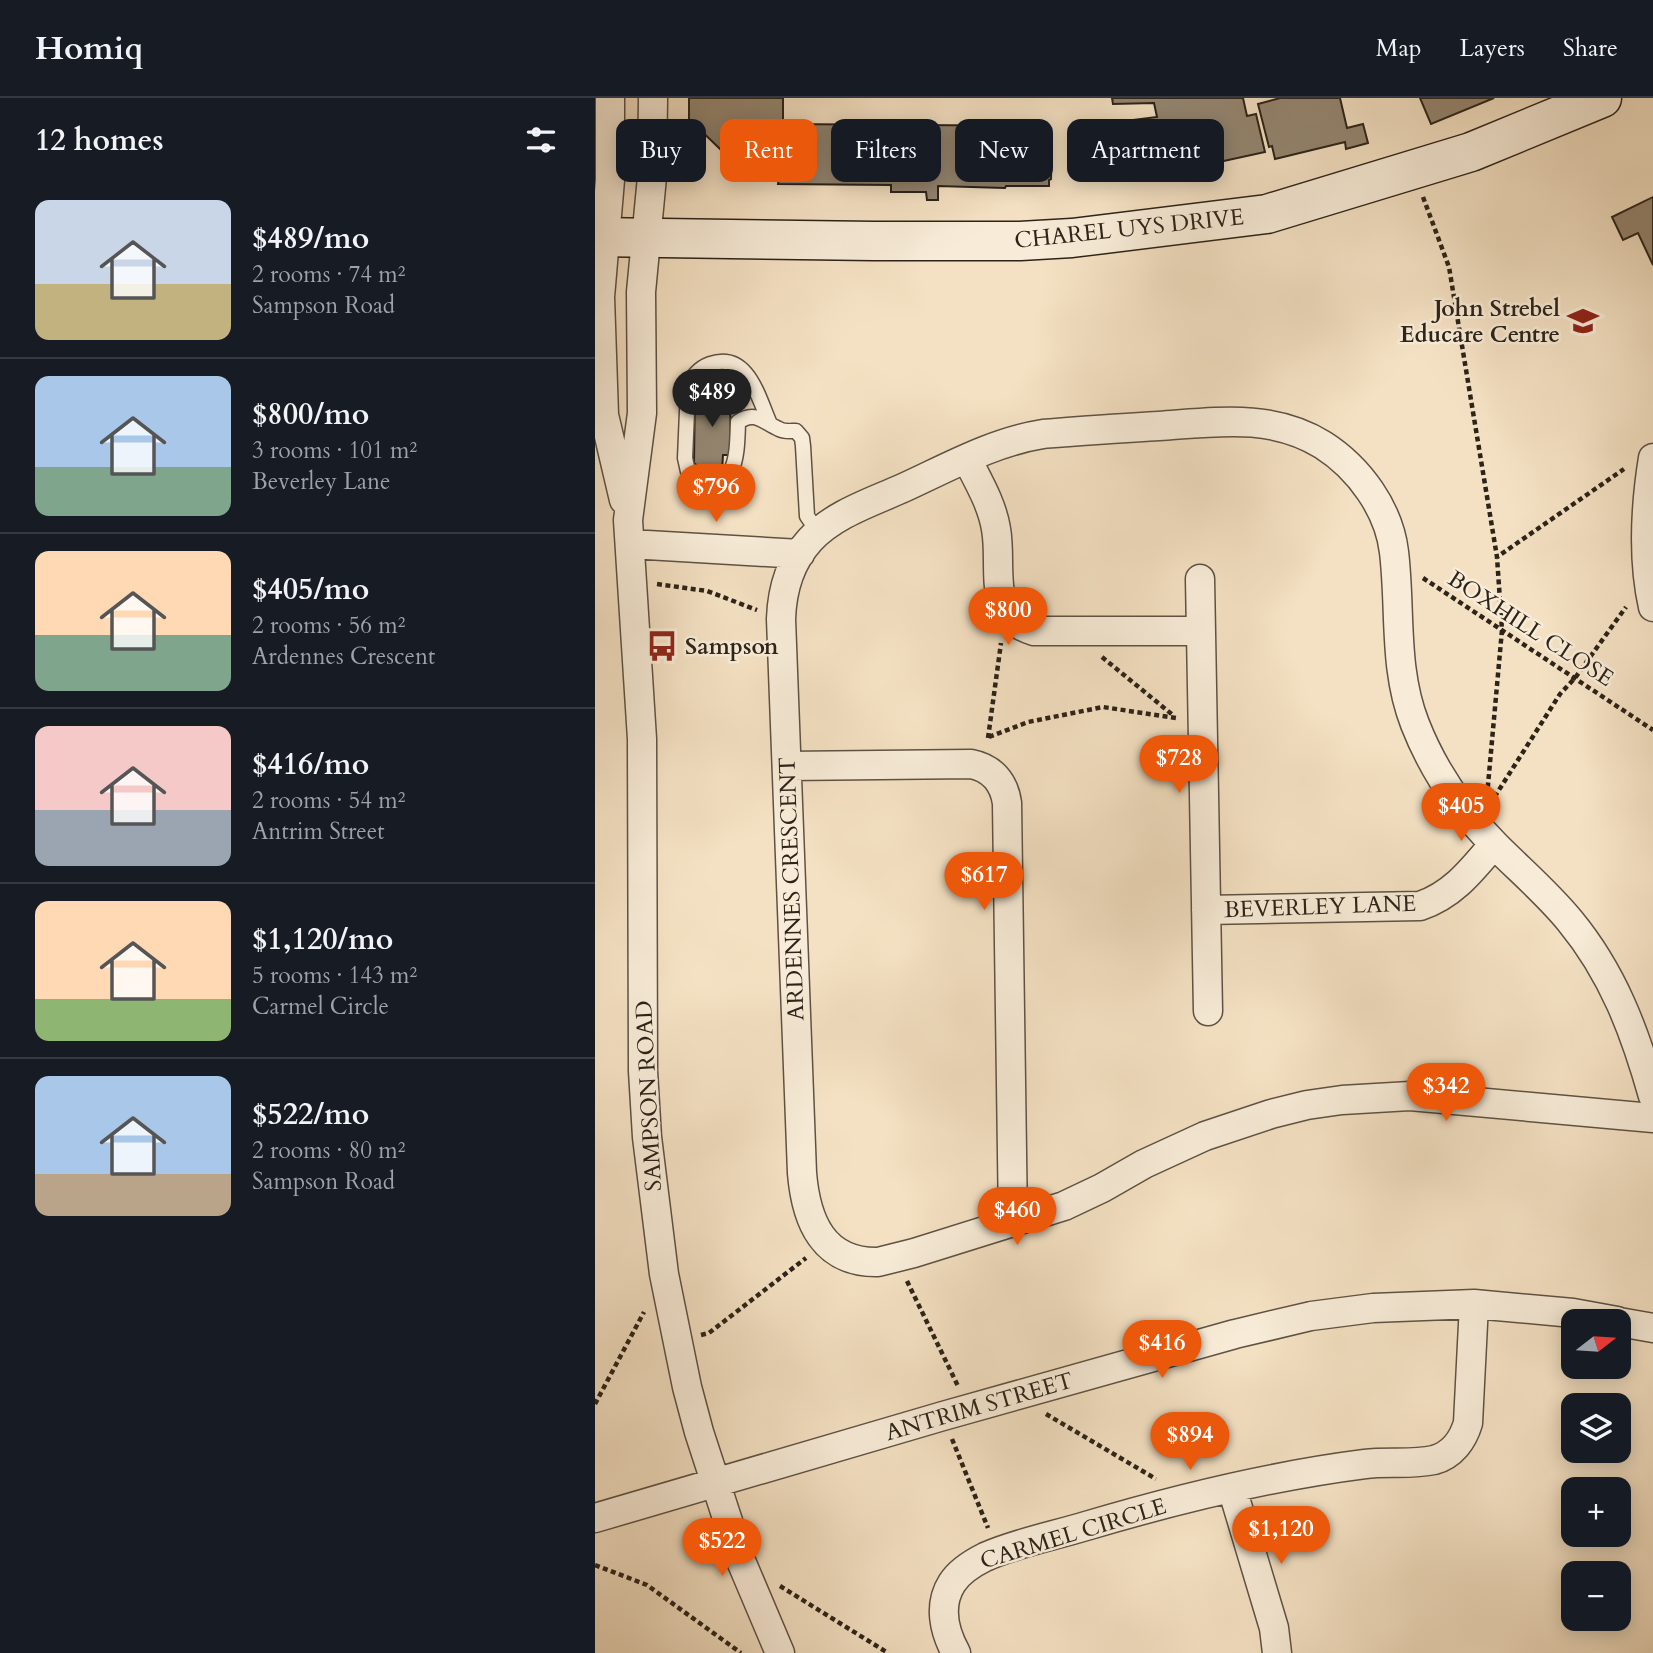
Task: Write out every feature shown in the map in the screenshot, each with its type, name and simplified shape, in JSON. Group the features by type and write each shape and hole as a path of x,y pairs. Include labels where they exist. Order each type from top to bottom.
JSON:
{"main road":[{"name":"CHAREL UYS DRIVE","path":"600,237 1020,241 1072,238 1267,214 1406,173 1512,137 1602,98"}],"street":[{"name":"SAMPSON ROAD","path":"610,98 610,180 600,237 604,415 629,532 642,739 643,1071 653,1205 677,1342 699,1432 741,1561 780,1653"},
{"name":"SAMPSON ROAD","path":"629,532 642,413 641,292 652,177 653,98"},
{"name":"ARDENNES CRESCENT","path":"820,1235 805,1196 802,1173 781,619 785,585 800,554 818,532 843,515 1005,442 1043,434 1235,421 1282,426 1304,434 1324,446 1357,474 1381,510 1394,551 1400,663 1414,721 1440,775 1457,800 1494,844 1569,920 1605,972 1635,1036 1653,1096"},
{"path":"967,459 985,496 996,529 1000,596 1005,611 1018,625 1034,631 1201,631"},
{"path":"1650,486 1646,551 1653,607"},
{"path":"629,532 800,554"},
{"name":"BEVERLEY LANE","path":"1201,579 1208,1011"},
{"path":"787,766 971,764 981,766 1002,785 1007,803 1013,1223"},
{"name":"BEVERLEY LANE","path":"1206,910 1420,905 1440,898 1454,889 1494,844"},
{"path":"820,1235 844,1256 864,1262 896,1258 1013,1223 1084,1198 1144,1164 1205,1136 1271,1114 1342,1100 1410,1096 1653,1118"},
{"name":"ANTRIM STREET","path":"595,1518 956,1412 1235,1334 1311,1316 1373,1308 1474,1304 1561,1312"},
{"name":"CARMEL CIRCLE","path":"956,1653 944,1626 946,1596 953,1581 968,1567 998,1552 1179,1500 1366,1464 1434,1460 1454,1448 1461,1441 1468,1423 1474,1304"},
{"name":"ANTRIM STREET","path":"1631,1324 1653,1328"},
{"path":"1232,1488 1274,1628 1277,1653"}],"lane":[{"path":"770,424 740,365 731,362 712,363 698,371 688,388 685,458 689,476 712,482 724,480 733,470 737,457 737,422 745,417 756,416 782,431 796,431 802,438 807,516 818,532"}],"path":[{"path":"1406,173 1425,199 1449,267 1497,557 1502,630 1486,811 1560,694 1575,678 1648,576"},
{"path":"1497,557 1628,467 1650,486"},
{"name":"BOXHILL CLOSE","path":"1394,551 1413,572 1653,730"},
{"path":"632,581 707,591 781,619"},
{"path":"981,766 989,737 1005,611"},
{"path":"989,737 1028,722 1103,707 1177,718 1081,640 1081,631"},
{"path":"677,1342 709,1333 820,1235"},
{"path":"896,1258 956,1412 998,1552"},
{"path":"595,1404 664,1274"},
{"path":"1027,1392 1048,1415 1177,1492 1179,1500"},
{"path":"741,1561 888,1653"},
{"path":"595,1565 647,1584 741,1653"}],"building":[{"path":"689,98 783,98 783,119 720,119 720,149 706,135 706,119 689,119"},
{"path":"1112,98 1243,98 1247,116 1256,114 1265,152 1224,161 1224,119 1141,119 1157,117 1154,103 1113,104"},
{"path":"1280,98 1340,98 1347,128 1363,124 1368,143 1346,149 1345,142 1275,159 1272,146 1269,147 1258,104"},
{"path":"1420,98 1494,98 1431,124"},
{"path":"817,124 831,124 831,182 941,182 941,125 955,125 955,182 1049,182 1049,186 938,186 938,200 927,200 926,192 891,192 891,185 778,184 817,182"},
{"path":"1653,197 1653,265 1638,233 1623,240 1612,217"},
{"path":"695,390 730,390 731,455 723,455 722,470 703,471 694,463"}],"place":[{"name":"John Strebel Educare Centre","path":"1583,321"},
{"name":"Sampson","path":"662,646"}]}
